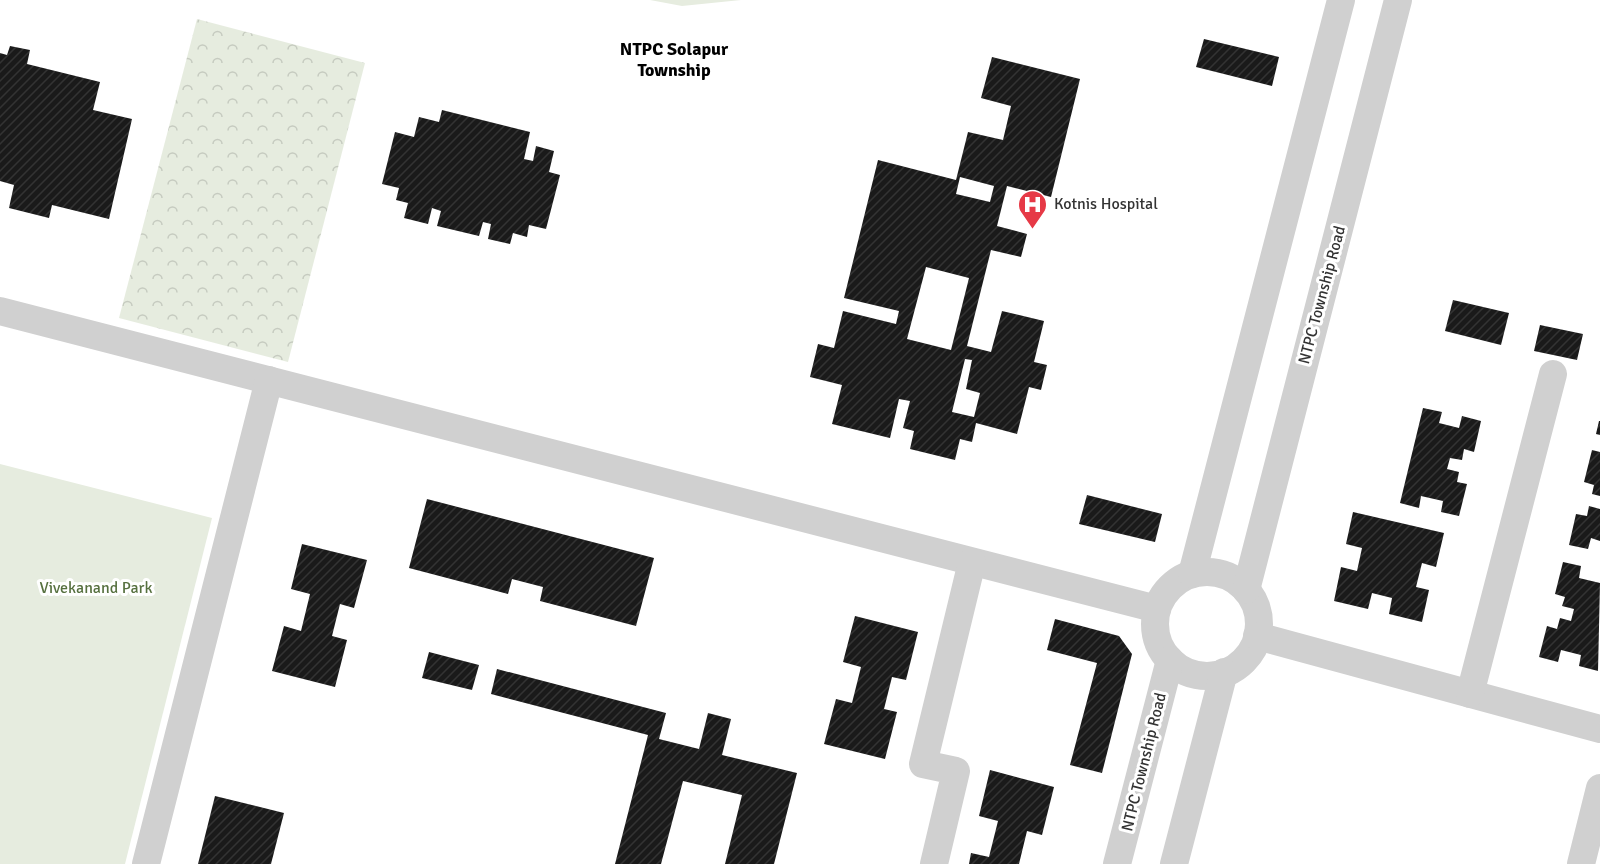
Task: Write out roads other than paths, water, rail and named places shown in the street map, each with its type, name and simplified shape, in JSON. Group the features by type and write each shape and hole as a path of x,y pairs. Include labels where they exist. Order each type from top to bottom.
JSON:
{"street":[{"path":"1192,574 1341,0"},
{"name":"NTPC Township Road","path":"1246,590 1398,0"},
{"path":"0,311 1157,609"},
{"path":"1470,694 1553,374"},
{"path":"146,864 269,380"},
{"path":"934,864 956,771 924,764 972,562"},
{"path":"1206,572 1224,574 1246,590 1257,610 1259,626 1257,636 1247,656 1224,672 1204,676 1188,672 1170,660 1161,649 1155,632 1157,609 1161,597 1173,584 1192,574 1206,572"},
{"path":"1257,636 1600,729"},
{"name":"NTPC Township Road","path":"1117,864 1170,660"},
{"path":"1174,864 1224,672"},
{"path":"1581,864 1600,788"}],"place":[{"name":"Kotnis Hospital","path":"1033,230"}],"district":[{"name":"NTPC Solapur Township","path":"674,59"}],"park label":[{"name":"Vivekanand Park","path":"96,588"}]}
